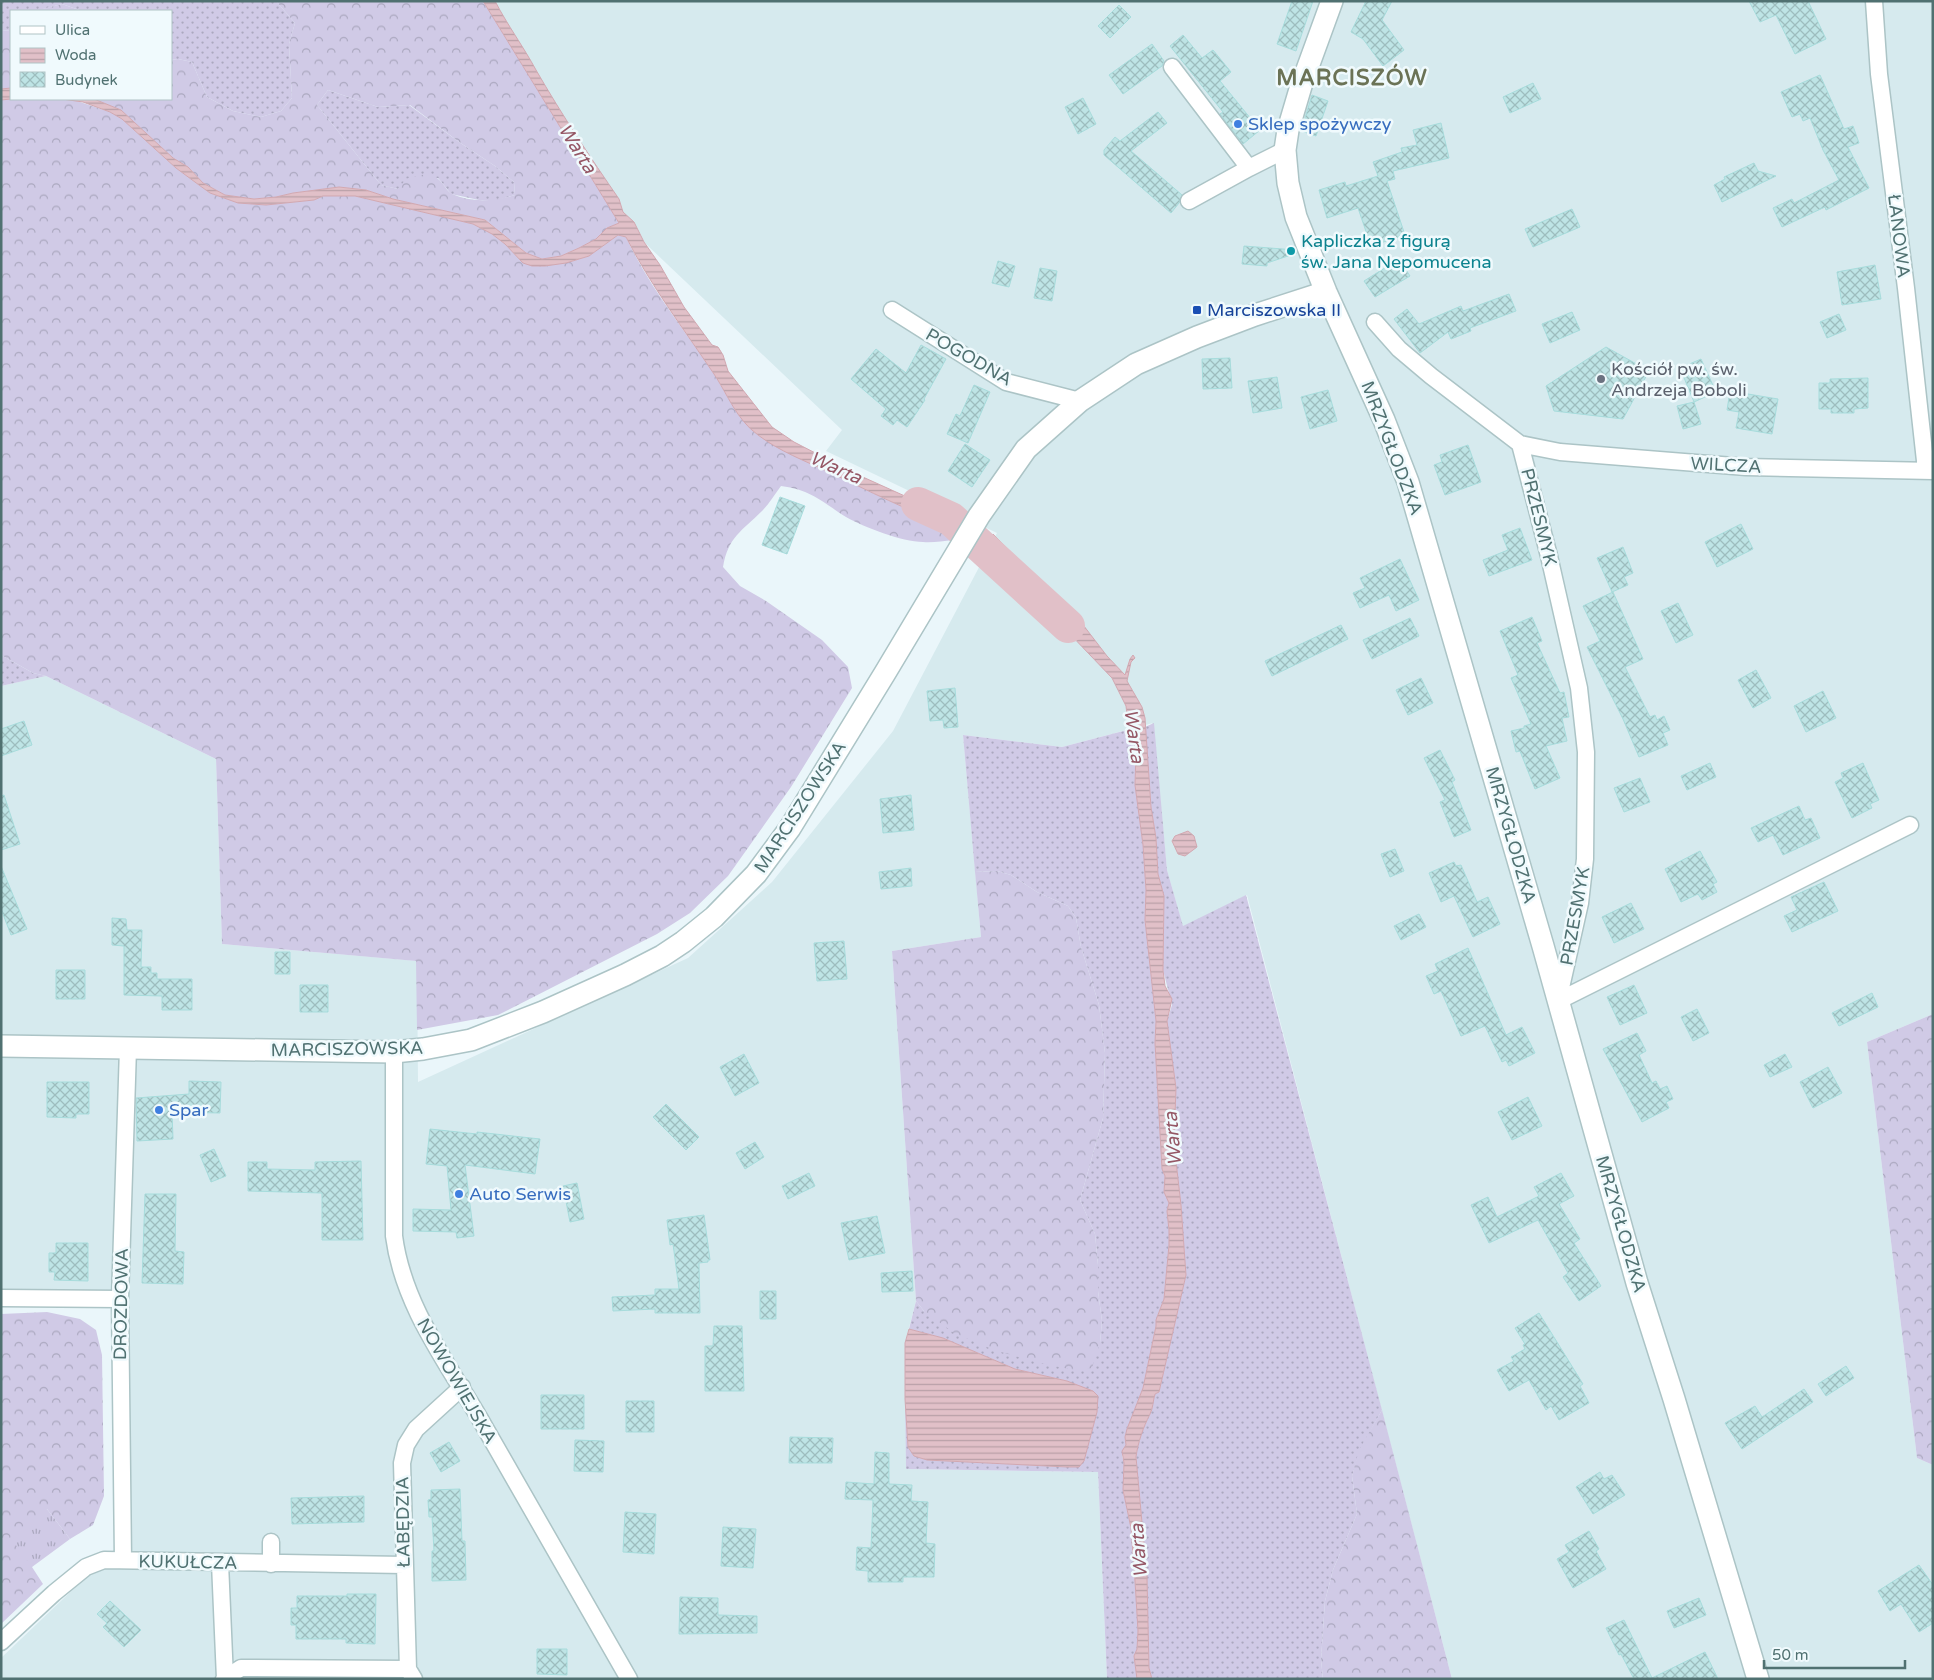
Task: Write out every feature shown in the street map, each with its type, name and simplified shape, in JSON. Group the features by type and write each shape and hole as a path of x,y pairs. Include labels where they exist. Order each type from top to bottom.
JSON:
{"street":[{"name":"MRZYGŁODZKA","path":"1332,1 1301,86 1288,130 1285,150 1291,200 1326,292 1384,420 1408,482 1487,751 1637,1282 1758,1679"},
{"name":"ŁANOWA","path":"1874,1 1879,74 1930,470"},
{"path":"1172,67 1249,168"},
{"path":"1189,201 1285,150"},
{"name":"MARCISZOWSKA","path":"1,1046 394,1052 431,1048 471,1040 536,1015 625,975 662,956 714,917 756,874 790,828 979,516 1026,449 1080,401 1136,364 1197,337 1255,315 1326,292"},
{"name":"POGODNA","path":"892,310 1006,382 1080,401"},
{"path":"1374,322 1399,349 1431,376 1520,444"},
{"name":"WILCZA","path":"1520,444 1560,452 1746,467 1930,470"},
{"name":"PRZESMYK","path":"1520,444 1549,556 1579,688 1586,752 1585,859 1580,904 1558,1001"},
{"name":"PRZESMYK","path":"1558,1001 1910,825"},
{"name":"DROZDOWA","path":"123,1560 120,1299 128,1048"},
{"name":"NOWOWIEJSKA","path":"394,1052 394,1236 403,1278 421,1320 462,1387 629,1679"},
{"path":"1,1298 120,1299"},
{"name":"ŁABĘDZIA","path":"411,1674 404,1565 402,1463 406,1445 416,1429 462,1387"},
{"path":"271,1542 271,1564"},
{"name":"KUKUŁCZA","path":"1,1642 86,1567 104,1560 404,1565"},
{"path":"220,1563 224,1678 241,1668 411,1674"}],"shaded area":[{"path":"486,1 1933,1 1933,1014 1867,1042 1917,1458 1933,1465 1933,1679 1452,1679 1247,895 1183,927 1167,870 1153,723 1062,747 963,735 981,937 892,951 916,1301 905,1343 906,1469 1098,1472 1107,1679 1,1679 1,1658 104,1560 123,1560 120,1299 1,1298 1,686 46,676 216,759 222,944 417,961 418,1082 688,958 772,882 893,731 997,533 826,451 842,430 627,226"}],"green space":[{"path":"1,1 276,1 295,23 289,44 292,98 281,111 261,117 233,111 207,97 192,62 172,60 172,10 79,10 62,4 42,10 10,10 10,30 1,31"},
{"path":"276,1 483,1 619,223 607,228 596,239 579,248 561,256 542,259 526,253 485,220 393,199 366,190 339,187 254,199 225,195 203,183 188,167 173,158 121,110 96,100 172,100 172,60 178,59 192,62 207,97 233,111 261,117 281,111 292,98 289,44 295,23","holes":["328,90 378,107 410,105 495,166 514,182 515,195 492,200 467,199 452,194 438,179 430,175 406,179 398,189 381,185 317,105"]},
{"path":"62,4 79,10 41,10"},
{"path":"10,30 10,88 1,89 1,31"},
{"path":"328,90 378,107 409,105 495,166 514,182 515,195 498,200 479,200 451,194 438,178 398,189 381,185 317,105"},
{"path":"1,100 74,100 110,112 122,119 176,168 210,193 238,203 266,205 314,200 323,196 355,196 473,224 492,234 505,244 523,263 545,266 589,256 618,235 626,237 656,290 714,374 733,407 751,429 781,449 901,506 950,526 955,530 953,540 926,542 905,540 854,521 801,490 781,486 765,508 732,541 723,567 740,586 766,601 822,640 848,667 852,688 791,787 728,876 690,913 657,934 498,1015 417,1030 416,961 222,944 216,759 46,676 33,673 1,655"},
{"path":"1,655 33,673 46,676 1,686"},
{"path":"1154,723 1167,870 1183,926 1246,895 1382,1410 1360,1450 1352,1476 1357,1514 1333,1570 1325,1601 1321,1660 1323,1679 1152,1679 1149,1668 1147,1577 1136,1457 1139,1440 1151,1412 1155,1394 1159,1392 1186,1275 1174,1144 1176,1088 1167,1021 1172,1005 1163,970 1164,896 1158,874 1145,727"},
{"path":"1127,730 1136,751 1135,785 1143,845 1146,890 1145,920 1156,1021 1155,1043 1162,1169 1165,1176 1164,1192 1169,1203 1167,1211 1169,1245 1164,1299 1156,1320 1143,1388 1125,1437 1126,1445 1122,1456 1124,1463 1123,1490 1131,1528 1134,1564 1138,1631 1137,1649 1134,1656 1137,1679 1107,1679 1098,1472 906,1469 905,1399 908,1447 914,1456 927,1460 1067,1467 1091,1433 1097,1412 1067,1381 1015,1369 943,1338 909,1329 916,1301 924,1311 1100,1343 1102,1321 1098,1291 1095,1234 1080,1200 1103,1118 1105,1053 1099,1005 1081,947 1076,918 1068,906 1037,892 1011,875 997,871 975,872 963,735 1062,747"},
{"path":"997,871 1011,875 1037,892 1068,906 1076,918 1081,947 1099,1005 1105,1053 1103,1118 1080,1200 1095,1234 1098,1291 1102,1321 1100,1343 1092,1368 1078,1371 994,1350 954,1333 924,1311 916,1301 892,951 981,937 975,872"},
{"path":"1933,1014 1933,1465 1917,1458 1867,1042"},
{"path":"47,1312 80,1319 96,1330 102,1355 104,1496 93,1525 70,1539 47,1509 32,1567 43,1584 1,1624 1,1314"},
{"path":"1382,1410 1452,1679 1323,1679 1321,1660 1325,1601 1333,1570 1357,1514 1352,1476 1359,1450"},
{"path":"47,1509 70,1539 32,1567 10,1537"}],"water":[{"path":"483,1 495,1 566,120 619,199 623,212 634,222 644,242 660,265 684,307 712,345 718,347 723,355 728,371 772,427 794,442 854,473 960,521 955,530 950,526 904,507 792,455 766,441 750,429 738,414 714,374 657,290 626,237 618,235 589,256 566,263 532,266 523,263 505,244 492,234 473,224 355,196 323,196 314,200 266,205 238,203 210,193 176,168 122,119 110,112 83,102 69,100 96,100 121,110 173,158 188,167 203,183 225,195 254,199 339,187 366,190 393,199 485,220 526,253 542,259 561,256 579,248 596,239 607,228 619,223"},
{"path":"10,88 10,99 1,100 1,89"},
{"path":"993,534 1030,572 1013,588 995,570 978,559"},
{"path":"1045,584 1077,617 1107,656 1125,675 1130,659 1133,655 1135,658 1131,662 1127,681 1142,707 1145,718 1158,874 1164,896 1163,970 1165,986 1172,999 1167,1021 1176,1088 1174,1144 1186,1275 1159,1392 1155,1394 1151,1412 1139,1440 1136,1457 1147,1577 1149,1668 1152,1679 1137,1679 1134,1656 1137,1649 1138,1631 1135,1581 1131,1528 1123,1490 1124,1463 1122,1451 1126,1445 1127,1429 1143,1388 1156,1320 1164,1299 1169,1245 1167,1211 1169,1203 1164,1192 1165,1176 1162,1169 1155,1043 1156,1021 1145,920 1146,890 1143,845 1135,785 1136,751 1128,723 1126,706 1112,678 1046,609 1027,601"},
{"path":"1188,831 1194,836 1197,847 1185,856 1178,854 1172,841 1175,836"},
{"path":"909,1329 943,1338 1015,1369 1067,1381 1093,1391 1098,1396 1097,1412 1084,1461 1079,1467 1067,1467 927,1460 914,1456 908,1447 905,1399 905,1343"}],"building":[{"path":"1292,1 1313,1 1296,51 1277,44"},
{"path":"1366,1 1392,1 1382,20 1404,50 1383,66 1363,39 1351,32"},
{"path":"1749,1 1808,1 1826,39 1795,54 1776,15 1760,22"},
{"path":"1119,5 1131,17 1110,38 1098,26"},
{"path":"1183,35 1202,58 1213,50 1231,72 1220,81 1260,130 1243,144 1220,114 1223,112 1170,46"},
{"path":"1152,44 1164,61 1162,66 1123,94 1109,75"},
{"path":"1820,75 1844,129 1853,126 1859,143 1848,147 1869,188 1826,210 1825,207 1782,227 1773,208 1792,199 1794,203 1839,180 1823,150 1810,118 1803,121 1800,114 1792,117 1781,92"},
{"path":"1533,83 1541,99 1510,113 1503,97"},
{"path":"1312,95 1328,101 1316,136 1301,131"},
{"path":"1083,98 1096,124 1078,134 1065,107"},
{"path":"1158,112 1167,123 1131,151 1182,195 1179,203 1171,213 1104,155 1104,150 1115,137 1120,141"},
{"path":"1441,123 1449,158 1393,171 1395,179 1387,181 1405,235 1371,246 1358,208 1327,218 1319,190 1345,182 1346,186 1378,176 1373,162 1402,152 1401,148 1417,145 1413,130"},
{"path":"1754,163 1758,171 1776,176 1722,202 1714,185 1725,179 1724,177"},
{"path":"1572,209 1580,227 1533,247 1525,229"},
{"path":"1244,246 1296,250 1297,253 1267,263 1267,266 1242,264"},
{"path":"1399,259 1410,276 1375,297 1364,281"},
{"path":"998,261 1015,266 1009,287 992,283"},
{"path":"1875,265 1881,299 1842,305 1837,272"},
{"path":"1040,268 1057,271 1052,301 1034,298"},
{"path":"1509,294 1516,311 1470,328 1471,331 1451,339 1448,332 1420,353 1394,319 1407,309 1419,324 1461,306 1463,311"},
{"path":"1572,312 1580,330 1550,343 1542,324"},
{"path":"1839,314 1846,330 1827,338 1820,322"},
{"path":"921,345 946,359 925,400 907,427 897,420 893,425 881,416 886,409 851,379 876,349 906,373"},
{"name":"Kościół pw. św. Andrzeja Boboli","path":"1606,347 1649,371 1623,419 1554,411 1546,386"},
{"path":"1230,358 1232,388 1203,389 1202,359"},
{"path":"1701,359 1716,392 1694,402 1680,368"},
{"path":"1277,377 1282,408 1253,413 1248,381"},
{"path":"1868,378 1868,408 1854,409 1854,413 1831,413 1831,409 1819,409 1819,383 1830,383 1830,379"},
{"path":"974,385 990,392 968,443 947,434 956,414 960,416"},
{"path":"1328,390 1337,421 1310,429 1301,397"},
{"path":"1730,391 1778,399 1772,434 1736,428 1739,412 1727,410"},
{"path":"1694,402 1701,424 1683,429 1677,406"},
{"path":"965,444 990,460 972,487 948,471"},
{"path":"1468,445 1481,482 1445,495 1434,465 1442,462 1440,455"},
{"path":"780,497 805,506 787,554 762,545"},
{"path":"1741,524 1753,549 1717,567 1705,542"},
{"path":"1520,528 1532,560 1489,576 1483,560 1508,550 1502,535"},
{"path":"1623,547 1633,573 1624,577 1628,585 1612,592 1597,558"},
{"path":"1400,559 1419,600 1396,611 1389,595 1360,608 1353,593 1365,588 1360,578"},
{"path":"1613,592 1643,659 1625,667 1650,717 1655,715 1657,720 1664,716 1670,730 1663,733 1668,745 1639,757 1623,719 1587,647 1600,641 1583,606"},
{"path":"1678,603 1693,635 1676,643 1661,611"},
{"path":"1532,617 1542,641 1537,643 1560,693 1564,692 1569,717 1562,718 1567,741 1546,746 1560,778 1535,789 1520,751 1516,752 1511,731 1531,724 1511,678 1518,675 1500,631"},
{"path":"1410,618 1419,636 1372,659 1363,640"},
{"path":"1341,625 1348,639 1272,676 1265,661"},
{"path":"1756,670 1771,698 1753,708 1738,680"},
{"path":"1421,678 1433,703 1408,715 1396,690"},
{"path":"955,688 958,727 944,728 943,720 930,721 927,691"},
{"path":"1823,691 1836,718 1806,732 1794,706"},
{"path":"24,721 32,745 1,756 1,729"},
{"path":"1440,750 1455,780 1452,782 1471,830 1454,837 1440,802 1445,800 1424,758"},
{"path":"1710,763 1716,777 1687,790 1681,776"},
{"path":"1863,763 1879,800 1870,804 1872,808 1852,818 1835,782 1843,778 1841,773"},
{"path":"1640,778 1650,802 1624,812 1614,788"},
{"path":"4,795 20,844 1,850 1,796"},
{"path":"911,795 914,830 883,833 880,799"},
{"path":"1799,806 1805,820 1811,818 1820,838 1783,855 1773,835 1758,842 1751,828"},
{"path":"1395,849 1404,871 1390,877 1381,854"},
{"path":"1700,851 1717,882 1713,884 1717,892 1702,900 1698,894 1681,902 1665,869"},
{"path":"1454,862 1456,866 1461,865 1477,902 1488,897 1500,924 1473,937 1454,896 1441,902 1429,873"},
{"path":"1,866 27,929 11,935 1,909"},
{"path":"911,868 912,886 881,889 879,872"},
{"path":"1824,882 1838,911 1792,932 1784,916 1797,910 1791,897"},
{"path":"1631,903 1644,929 1614,943 1602,917"},
{"path":"1419,914 1426,927 1401,940 1394,926"},
{"path":"112,918 126,919 127,930 142,930 141,967 151,967 151,973 157,973 157,979 192,979 192,1010 162,1010 162,996 124,995 124,946 112,945"},
{"path":"844,941 847,979 817,981 814,943"},
{"path":"1468,948 1506,1035 1522,1027 1535,1053 1509,1066 1506,1060 1502,1062 1485,1026 1461,1036 1441,991 1434,994 1426,976 1438,971 1435,964"},
{"path":"275,952 290,952 290,974 275,974"},
{"path":"56,970 85,970 85,999 56,999"},
{"path":"300,985 328,985 328,1012 300,1012"},
{"path":"1634,985 1647,1013 1620,1025 1607,997"},
{"path":"1872,993 1878,1007 1839,1026 1832,1013"},
{"path":"1697,1009 1709,1033 1693,1041 1681,1017"},
{"path":"1637,1033 1646,1051 1639,1055 1652,1083 1656,1081 1660,1089 1667,1086 1673,1099 1666,1102 1669,1108 1642,1122 1603,1049"},
{"path":"744,1054 759,1083 735,1096 720,1067"},
{"path":"1785,1054 1792,1067 1770,1077 1764,1065"},
{"path":"1828,1067 1842,1093 1813,1108 1800,1082"},
{"path":"189,1081 221,1082 220,1113 172,1112 173,1139 137,1141 136,1098 189,1094"},
{"path":"47,1082 89,1082 89,1114 76,1114 76,1118 47,1117"},
{"path":"1528,1097 1542,1126 1512,1140 1498,1112"},
{"path":"666,1104 699,1137 686,1150 653,1117"},
{"path":"430,1129 540,1139 535,1174 465,1165 474,1236 457,1238 456,1232 413,1231 413,1209 451,1210 447,1166 426,1164"},
{"path":"755,1142 764,1157 745,1169 736,1153"},
{"path":"214,1149 226,1176 211,1182 200,1155"},
{"path":"361,1161 363,1240 322,1240 322,1193 248,1191 248,1162 267,1162 267,1169 315,1170 315,1162"},
{"path":"809,1173 815,1186 788,1199 782,1186"},
{"path":"1561,1173 1574,1196 1559,1204 1580,1239 1574,1243 1601,1286 1579,1301 1563,1277 1568,1273 1538,1220 1489,1243 1471,1205 1488,1197 1497,1217 1539,1196 1534,1187"},
{"path":"577,1183 584,1219 570,1222 563,1186"},
{"path":"145,1194 176,1194 175,1251 184,1252 183,1284 142,1283"},
{"path":"704,1215 710,1260 699,1263 700,1313 655,1313 655,1309 613,1311 612,1297 655,1295 655,1289 679,1289 673,1244 670,1245 667,1220"},
{"path":"877,1216 885,1253 849,1260 841,1223"},
{"path":"56,1243 88,1243 88,1281 54,1280 55,1272 49,1272 49,1253 56,1253"},
{"path":"912,1271 913,1291 882,1292 881,1273"},
{"path":"760,1291 776,1291 776,1319 760,1319"},
{"path":"1539,1313 1583,1384 1580,1386 1589,1403 1559,1420 1551,1406 1546,1410 1529,1380 1509,1391 1497,1370 1514,1361 1511,1357 1525,1349 1523,1345 1525,1344 1515,1328"},
{"path":"714,1326 742,1326 744,1391 705,1391 705,1346 713,1346"},
{"path":"1846,1366 1854,1378 1826,1396 1818,1384"},
{"path":"1804,1389 1813,1402 1742,1449 1725,1423 1755,1406 1762,1417"},
{"path":"541,1395 584,1395 584,1429 541,1429"},
{"path":"626,1401 654,1401 654,1432 626,1432"},
{"path":"790,1437 833,1438 832,1463 789,1463"},
{"path":"575,1440 604,1441 603,1472 574,1471"},
{"path":"449,1442 460,1461 441,1472 430,1453"},
{"path":"875,1452 889,1453 889,1484 912,1485 911,1501 928,1502 926,1543 935,1544 934,1577 903,1577 903,1582 868,1582 868,1571 856,1570 857,1547 871,1548 873,1500 845,1499 846,1482 874,1484"},
{"path":"1600,1472 1604,1479 1612,1475 1625,1495 1593,1514 1576,1487"},
{"path":"460,1489 462,1541 465,1541 466,1580 432,1581 432,1551 434,1551 432,1517 429,1517 428,1500 431,1499 431,1490"},
{"path":"364,1496 364,1522 292,1524 291,1498"},
{"path":"625,1512 656,1514 654,1554 623,1552"},
{"path":"723,1527 756,1529 753,1568 721,1566"},
{"path":"1589,1531 1599,1549 1596,1551 1606,1569 1573,1588 1557,1559 1569,1552 1565,1545"},
{"path":"1919,1565 1933,1585 1933,1623 1919,1632 1901,1604 1890,1611 1878,1591"},
{"path":"347,1594 376,1594 375,1644 346,1643 346,1639 296,1639 296,1625 291,1625 291,1608 297,1608 297,1596 347,1596"},
{"path":"680,1597 718,1598 718,1615 757,1616 757,1633 679,1634"},
{"path":"1699,1598 1706,1615 1674,1628 1667,1611"},
{"path":"110,1601 141,1630 124,1647 103,1627 107,1623 97,1614"},
{"path":"1624,1620 1652,1678 1705,1652 1718,1679 1634,1679 1621,1654 1619,1655 1606,1628"},
{"path":"537,1649 567,1649 567,1675 537,1674"}],"waterway":[{"name":"Warta","path":"918,504 951,519 1068,626"}],"place":[{"name":"Sklep spożywczy","path":"1238,124"},
{"name":"Kapliczka z figurą św. Jana Nepomucena","path":"1291,251"},
{"name":"Marciszowska II","path":"1197,310"},
{"name":"Kościół pw. św. Andrzeja Boboli","path":"1601,379"},
{"name":"Spar","path":"159,1110"},
{"name":"Auto Serwis","path":"459,1194"}],"district":[{"name":"MARCISZÓW","path":"1352,77"}]}
